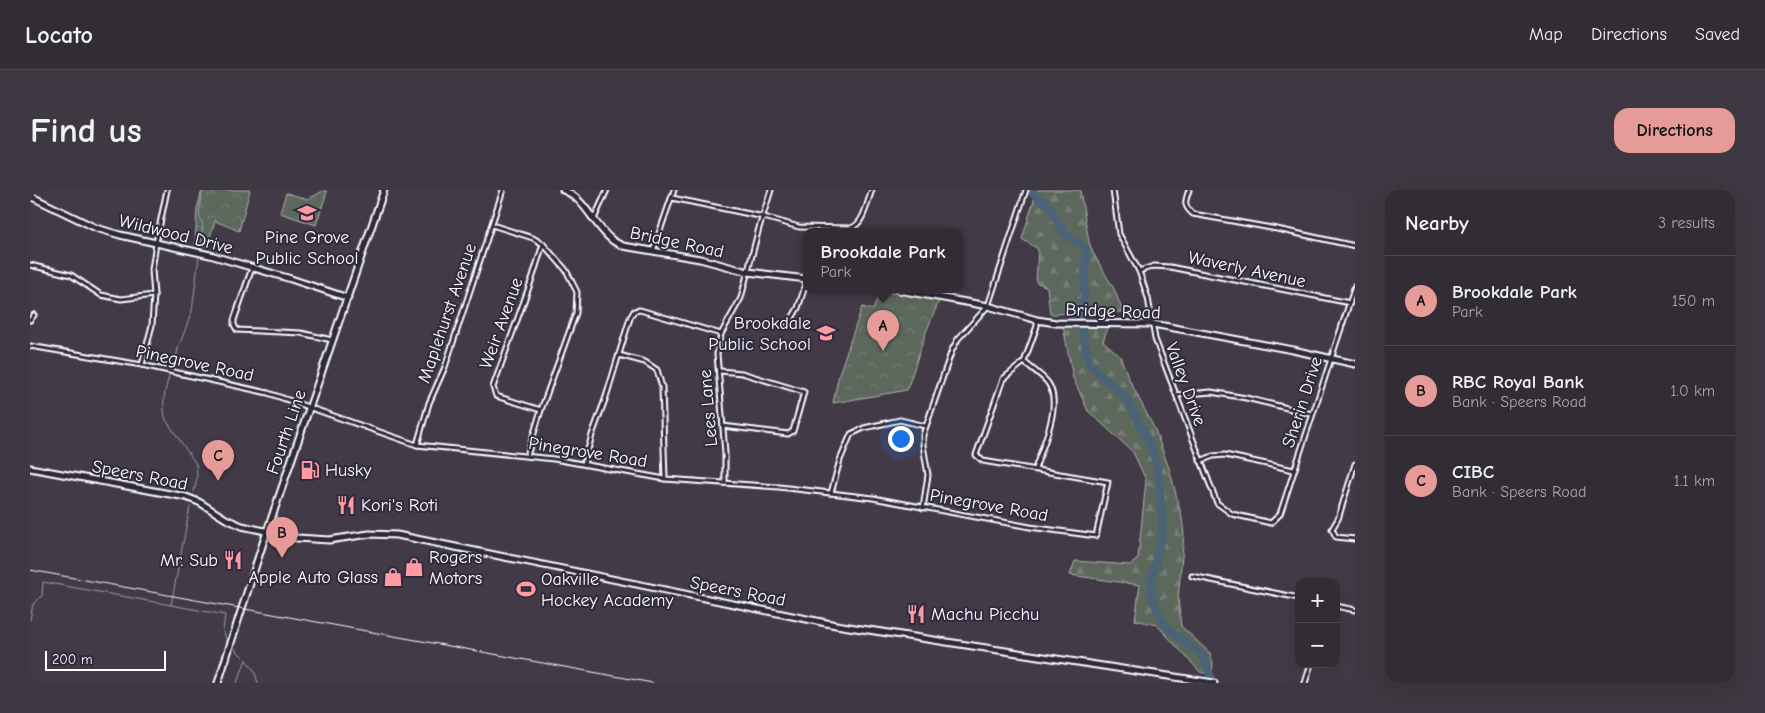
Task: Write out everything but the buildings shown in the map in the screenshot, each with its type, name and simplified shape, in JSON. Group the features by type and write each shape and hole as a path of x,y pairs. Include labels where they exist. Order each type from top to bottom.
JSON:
{"street":[{"path":"142,366 152,325 154,295 152,270 167,190"},
{"name":"Fourth Line","path":"218,683 267,532 384,190"},
{"name":"Maplehurst Avenue","path":"417,445 430,403 445,367 503,190"},
{"name":"Bridge Road","path":"563,190 570,192 612,241 622,246 700,259 748,272 803,279"},
{"path":"594,218 607,190"},
{"path":"653,251 674,190"},
{"name":"Lees Lane","path":"725,483 726,453 717,354 721,334 741,298 758,228 764,217 771,190"},
{"path":"672,198 764,217 799,227 850,228 856,227 860,222 872,190"},
{"path":"923,508 928,475 923,446 925,426 952,350 958,339 988,306 1026,190"},
{"name":"Valley Drive","path":"1113,190 1119,234 1139,271 1148,298 1155,339 1217,503 1232,514 1271,523"},
{"path":"1188,190 1185,202 1187,209 1193,214 1355,246"},
{"name":"Wildwood Drive","path":"30,196 96,228 210,255 348,298"},
{"path":"492,225 533,238 543,244 566,270 577,292 576,313 541,410 527,456"},
{"name":"Weir Avenue","path":"541,410 496,396 493,387 534,276 543,244"},
{"path":"30,265 71,275 102,295 122,299 154,295"},
{"name":"Waverly Avenue","path":"1139,271 1154,266 1170,267 1350,303"},
{"path":"252,268 234,320 237,330 301,333 332,340"},
{"name":"Sherin Drive","path":"1271,523 1280,514 1355,286"},
{"path":"788,325 798,308 803,292"},
{"name":"Bridge Road","path":"916,293 988,306 1037,320 1056,323 1153,324 1355,364"},
{"path":"584,464 630,318 634,311 640,310 721,334"},
{"path":"30,320 34,315"},
{"path":"1024,362 1048,383 1053,397 1053,413 1035,469 983,461 976,455 1003,379 1024,362 1037,326 1037,320"},
{"name":"Pinegrove Road","path":"30,346 142,366 268,393 417,445 527,456 665,479 873,498 982,517 1030,528 1096,536 1108,482 1035,469"},
{"path":"619,355 645,362 658,370 662,387 665,479"},
{"path":"719,371 742,372 804,392 793,431 788,434 723,426"},
{"path":"1177,395 1211,392 1246,398 1312,414"},
{"path":"830,493 840,460 851,434 864,428 900,420 925,426"},
{"path":"1200,461 1213,456 1225,455 1294,470"},
{"path":"1355,464 1338,519 1332,529 1336,537 1355,539"},
{"name":"Speers Road","path":"30,468 192,499 207,506 226,519 242,526 267,532 314,540 329,540 378,533 836,625 1214,683"},
{"path":"1192,576 1295,597"},
{"path":"1340,607 1355,610"},
{"path":"1305,683 1310,668"}],"green space":[{"path":"202,190 250,190 239,231 215,221 207,246 195,245 197,209"},
{"path":"325,190 327,192 316,225 280,213 286,193 308,199"},
{"path":"1037,190 1080,190 1089,242 1093,253 1114,289 1123,312 1050,314 1047,287 1036,282 1038,249 1022,239"},
{"path":"879,293 892,293 939,301 926,332 907,390 833,403 839,374 862,307 873,310"},
{"path":"1063,326 1108,327 1103,341 1120,356 1129,379 1155,430 1170,471 1182,518 1184,535 1178,599 1181,626 1210,653 1213,663 1212,675 1200,672 1157,625 1135,620 1140,585 1070,575 1075,561 1130,565 1138,559 1146,480 1133,452 1088,411 1073,378"}],"waterway":[{"path":"200,250 203,225 199,215 202,193 205,190"},
{"path":"1029,190 1050,206 1058,224 1067,236 1085,248 1087,257 1084,298 1080,319 1089,363 1128,401 1144,432 1158,467 1163,528 1151,584 1153,599 1160,617 1169,629 1204,657 1213,683"},
{"path":"174,366 192,311 199,256"},
{"path":"169,376 164,398 166,420 196,464 197,477 194,492"},
{"path":"190,507 171,605 225,615 223,630 227,641"},
{"path":"30,620 33,604 42,596 43,582 171,605"},
{"path":"234,648 246,660 237,683"},
{"path":"246,660 254,670 258,683"}],"railway":[{"path":"30,570 653,683"}],"place":[{"name":"Pine Grove Public School","path":"307,213"},
{"name":"Brookdale Public School","path":"826,333"},
{"name":"Brookdale Park","path":"883,351"},
{"name":"Husky","path":"310,470"},
{"name":"CIBC","path":"218,481"},
{"name":"Kori's Roti","path":"346,505"},
{"name":"RBC Royal Bank","path":"282,558"},
{"name":"Mr. Sub","path":"233,560"},
{"name":"Rogers Motors","path":"414,567"},
{"name":"Apple Auto Glass","path":"393,577"},
{"name":"Oakville Hockey Academy","path":"526,589"},
{"name":"Machu Picchu","path":"916,614"}]}
